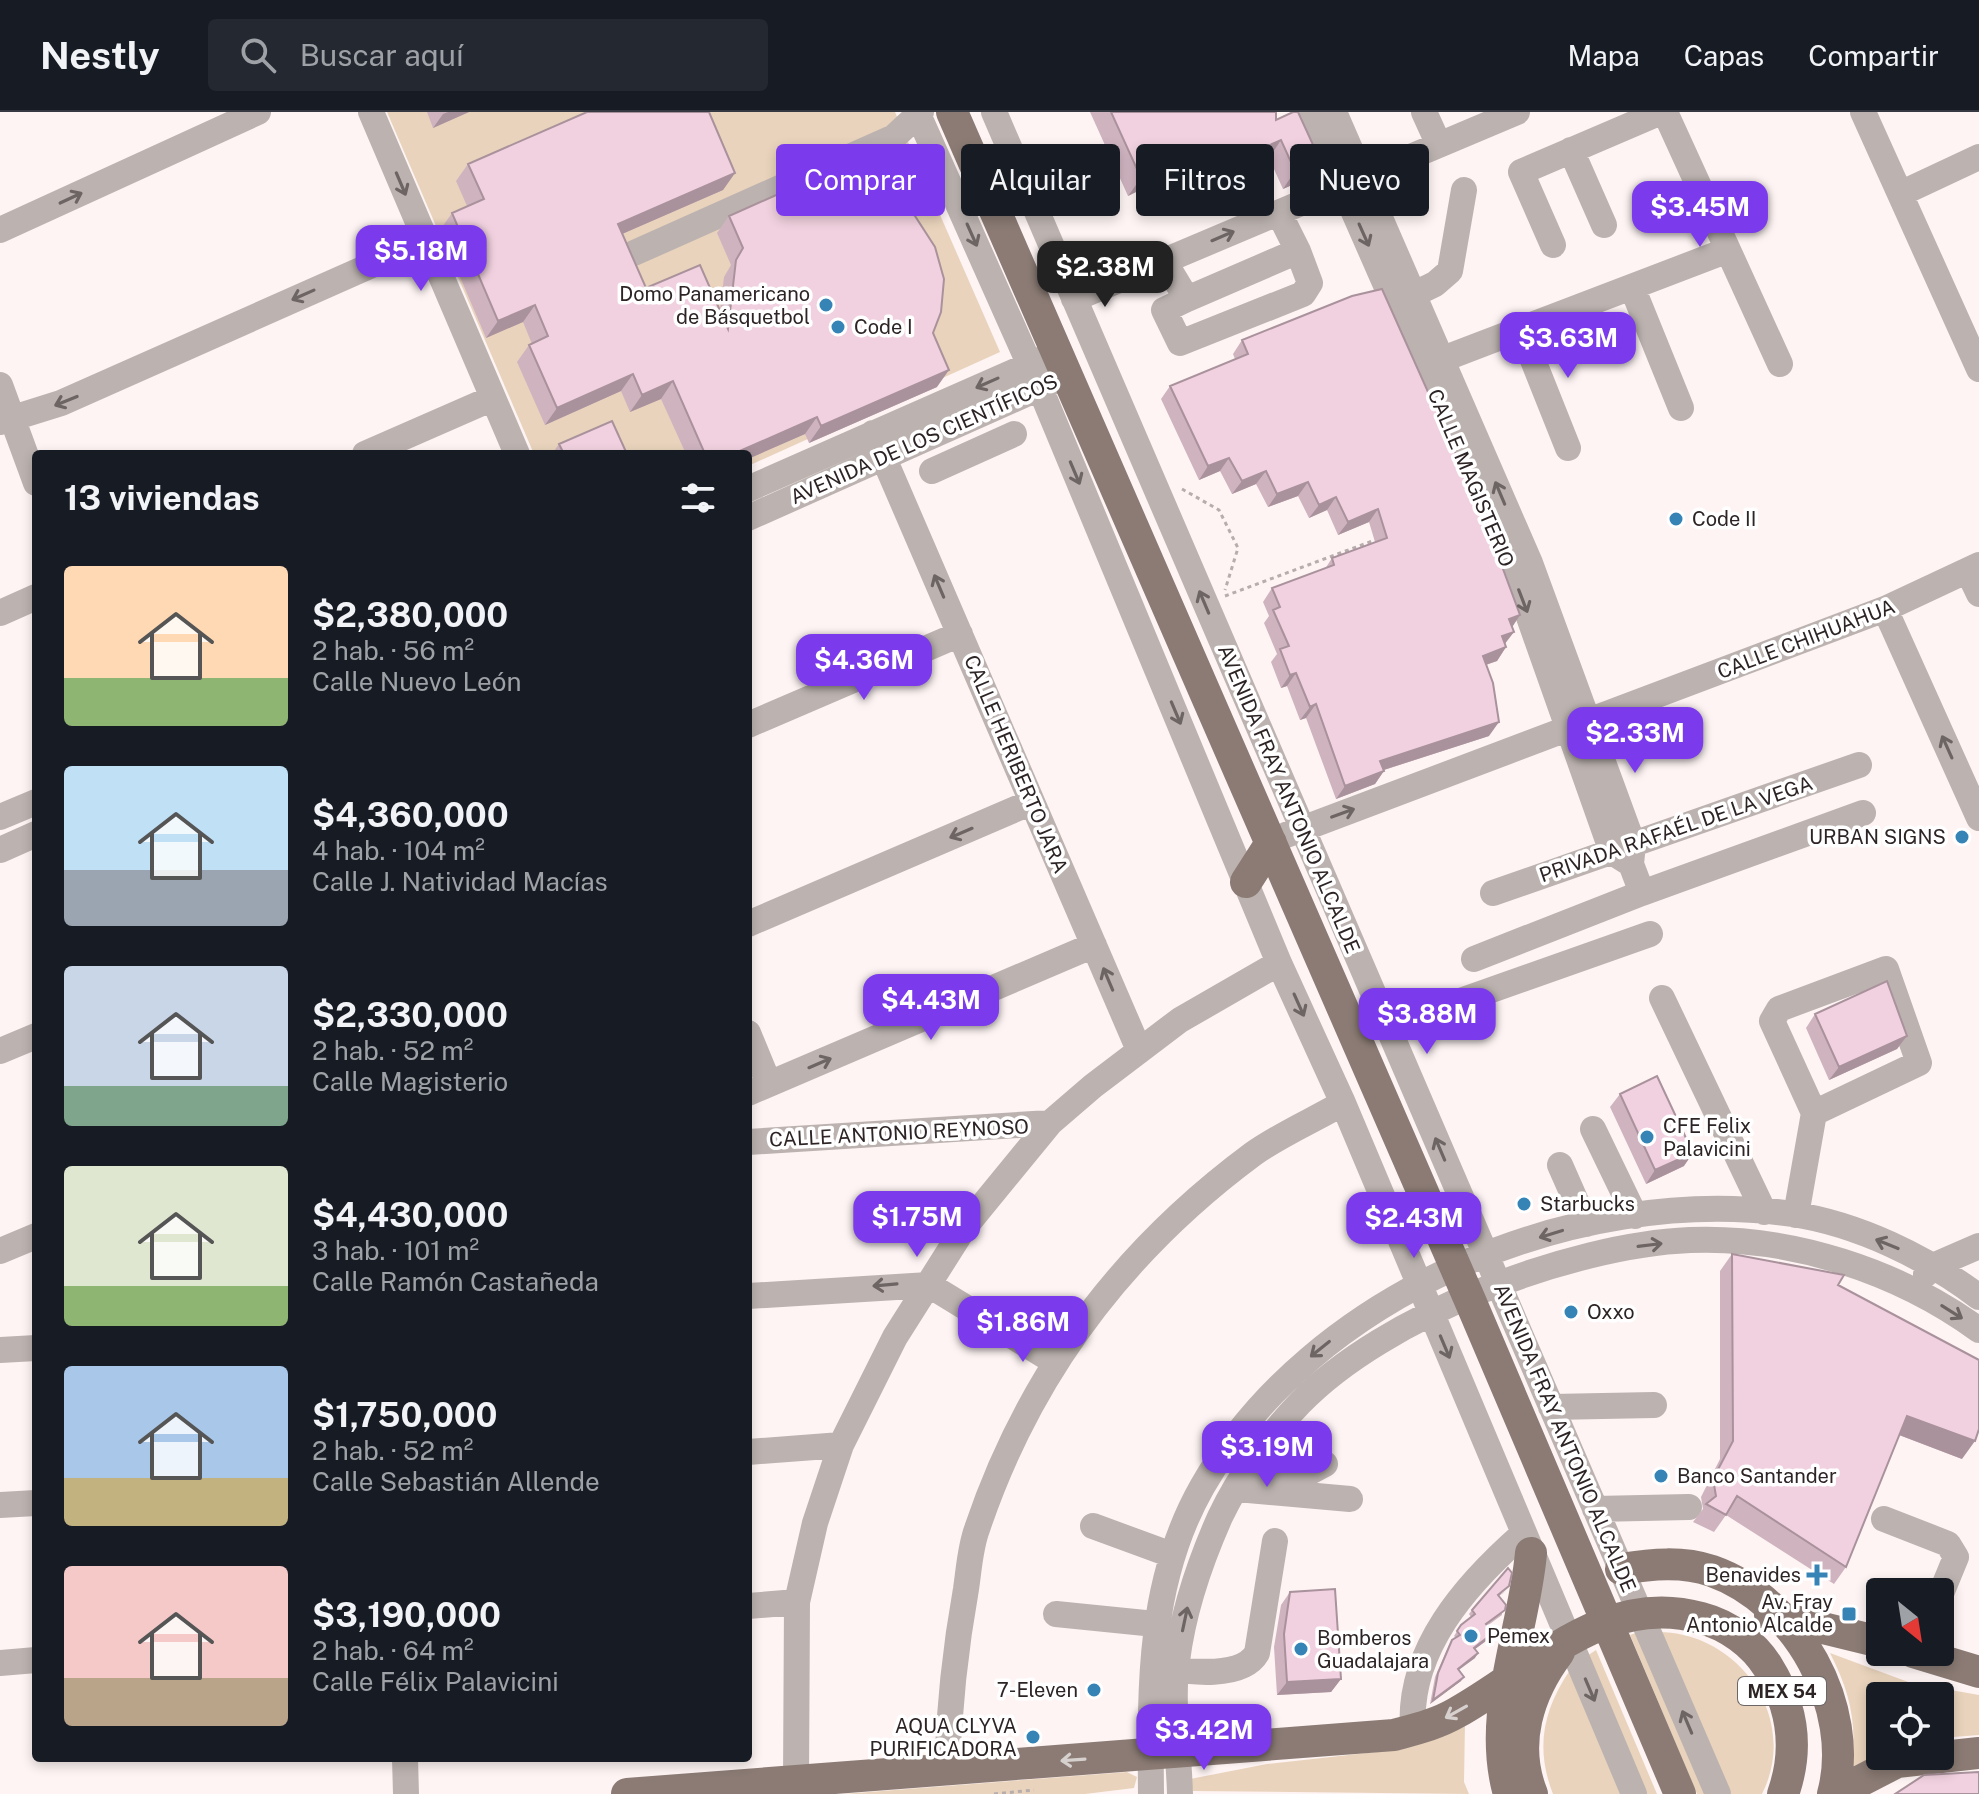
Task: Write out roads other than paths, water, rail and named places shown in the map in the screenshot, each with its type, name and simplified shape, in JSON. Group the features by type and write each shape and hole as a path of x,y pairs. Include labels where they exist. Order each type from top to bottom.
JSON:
{"main road":[{"name":"AVENIDA FRAY ANTONIO ALCALDE","path":"952,112 1049,370 1271,843 1680,1794"},
{"path":"1246,882 1271,843"},
{"path":"1509,1794 1501,1767 1501,1730 1527,1544"},
{"path":"1621,1569 1672,1564 1711,1571 1746,1589 1775,1615 1808,1654 1830,1699 1839,1746 1839,1770 1834,1794"},
{"name":"MEX 54","path":"1532,1794 1522,1752 1524,1726 1534,1691 1569,1640 1606,1621 1640,1612 1679,1612 1707,1619 1744,1641 1764,1661 1781,1688 1791,1719 1794,1749 1783,1794"},
{"name":"MEX 54","path":"1707,1619 1775,1615 1866,1638"},
{"path":"627,1794 1394,1735 1456,1713 1569,1640"},
{"path":"1954,1664 1979,1672"},
{"path":"1834,1794 1897,1762 1979,1753"}],"street":[{"path":"0,230 258,112"},
{"path":"371,112 515,450"},
{"name":"AVENIDA FRAY ANTONIO ALCALDE","path":"994,112 1718,1794"},
{"name":"CALLE MAGISTERIO","path":"1310,112 1330,144"},
{"name":"CALLE MAGISTERIO","path":"1334,112 1343,144"},
{"path":"1424,112 1439,145"},
{"path":"1429,149 1517,112"},
{"path":"1553,245 1521,172 1663,112 1780,364"},
{"path":"1863,112 1979,369"},
{"path":"634,253 894,137 919,113"},
{"name":"AVENIDA FRAY ANTONIO ALCALDE","path":"919,113 1049,370 1279,963 1343,1103 1634,1794"},
{"path":"1571,150 1604,225"},
{"path":"1900,194 1979,157"},
{"path":"1405,299 1450,271 1464,190"},
{"path":"1074,299 1290,208"},
{"path":"1279,213 1298,251 1310,283 1303,294 1180,343 1164,310 1298,251"},
{"name":"CALLE MAGISTERIO","path":"1368,216 1405,299 1518,586 1580,726"},
{"path":"6,420 61,403 426,241"},
{"path":"1443,359 1728,250"},
{"path":"1164,261 1187,299"},
{"path":"1632,287 1681,408"},
{"name":"CALLE MAGISTERIO","path":"1405,299 1443,359 1530,563 1580,726 1642,893"},
{"path":"1521,330 1568,448"},
{"name":"AVENIDA DE LOS CIENTÍFICOS","path":"752,516 878,445 1095,349"},
{"name":"AVENIDA DE LOS CIENTÍFICOS","path":"752,488 878,445 955,425 1049,370"},
{"path":"0,385 6,420 32,475"},
{"path":"374,450 493,398"},
{"path":"955,425 969,454"},
{"path":"932,471 1014,434"},
{"name":"CALLE HERIBERTO JARA","path":"878,445 1139,1050"},
{"name":"CALLE CHIHUAHUA","path":"1271,843 1302,828 1975,577"},
{"path":"0,613 32,599"},
{"path":"1885,609 1979,818"},
{"path":"752,723 960,634"},
{"name":"PRIVADA RAFAÉL DE LA VEGA","path":"1493,893 1625,853 1859,765"},
{"path":"752,922 1032,802"},
{"path":"0,817 32,804"},
{"path":"1474,959 1642,893 1863,813"},
{"path":"0,850 32,836"},
{"path":"1380,1010 1417,1001 1449,1005 1650,934"},
{"path":"752,1055 758,1089 1094,945"},
{"path":"796,1780 797,1602 815,1523 841,1445 895,1337 996,1186 1050,1123 1139,1050 1226,991 1279,963"},
{"path":"1796,1215 1814,1113 1772,1021 1773,1015 1779,1009 1886,969 1919,1063 1814,1113"},
{"path":"1662,998 1764,1212"},
{"path":"0,1051 32,1038"},
{"path":"947,1770 949,1705 976,1531 1023,1415 1053,1361 1087,1313 1160,1234 1255,1153 1343,1103"},
{"name":"CALLE ANTONIO REYNOSO","path":"752,1142 1050,1123"},
{"path":"1602,1128 1644,1214"},
{"path":"1560,1165 1586,1224"},
{"path":"1180,1794 1165,1753 1164,1669 1155,1624 1172,1555 1208,1477 1237,1432 1285,1377 1344,1329 1419,1285 1487,1257 1586,1224 1690,1209 1796,1215 1856,1232 1933,1266 1979,1297"},
{"path":"0,1251 32,1238"},
{"path":"1164,1669 1221,1515 1253,1462 1301,1402 1357,1356 1432,1314 1499,1285 1614,1249 1690,1240 1774,1245 1838,1259 1912,1290 1949,1309 1979,1330"},
{"path":"1912,1290 1933,1266 1979,1246"},
{"path":"752,1296 929,1285 1053,1361"},
{"path":"0,1350 32,1348"},
{"path":"1551,1407 1654,1405"},
{"path":"752,1452 841,1445"},
{"path":"1253,1462 1291,1482 1325,1464"},
{"path":"1237,1489 1350,1499"},
{"path":"0,1505 32,1503"},
{"path":"1595,1509 1689,1507"},
{"path":"1884,1519 1948,1544 1956,1557 1947,1578"},
{"path":"1093,1526 1172,1555"},
{"path":"1164,1669 1200,1672 1246,1665 1253,1660 1257,1653 1275,1541"},
{"path":"1413,1730 1411,1700 1416,1677 1458,1599 1480,1572 1527,1544"},
{"path":"752,1606 797,1602"},
{"path":"1056,1614 1155,1624"},
{"path":"0,1663 32,1660"},
{"path":"1151,1794 1165,1753"},
{"path":"405,1762 406,1794"}],"place":[{"name":"Domo Panamericano de Básquetbol","path":"826,305"},
{"name":"Code I","path":"838,327"},
{"name":"Code II","path":"1676,519"},
{"name":"URBAN SIGNS","path":"1962,837"},
{"name":"CFE Felix Palavicini","path":"1647,1137"},
{"name":"Starbucks","path":"1524,1204"},
{"name":"Oxxo","path":"1571,1312"},
{"name":"Banco Santander","path":"1661,1476"},
{"name":"Benavides","path":"1817,1575"},
{"name":"Av. Fray Antonio Alcalde","path":"1849,1614"},
{"name":"Pemex","path":"1471,1636"},
{"name":"Bomberos Guadalajara","path":"1301,1649"},
{"name":"7-Eleven","path":"1094,1690"},
{"name":"AQUA CLYVA PURIFICADORA","path":"1033,1737"}]}
